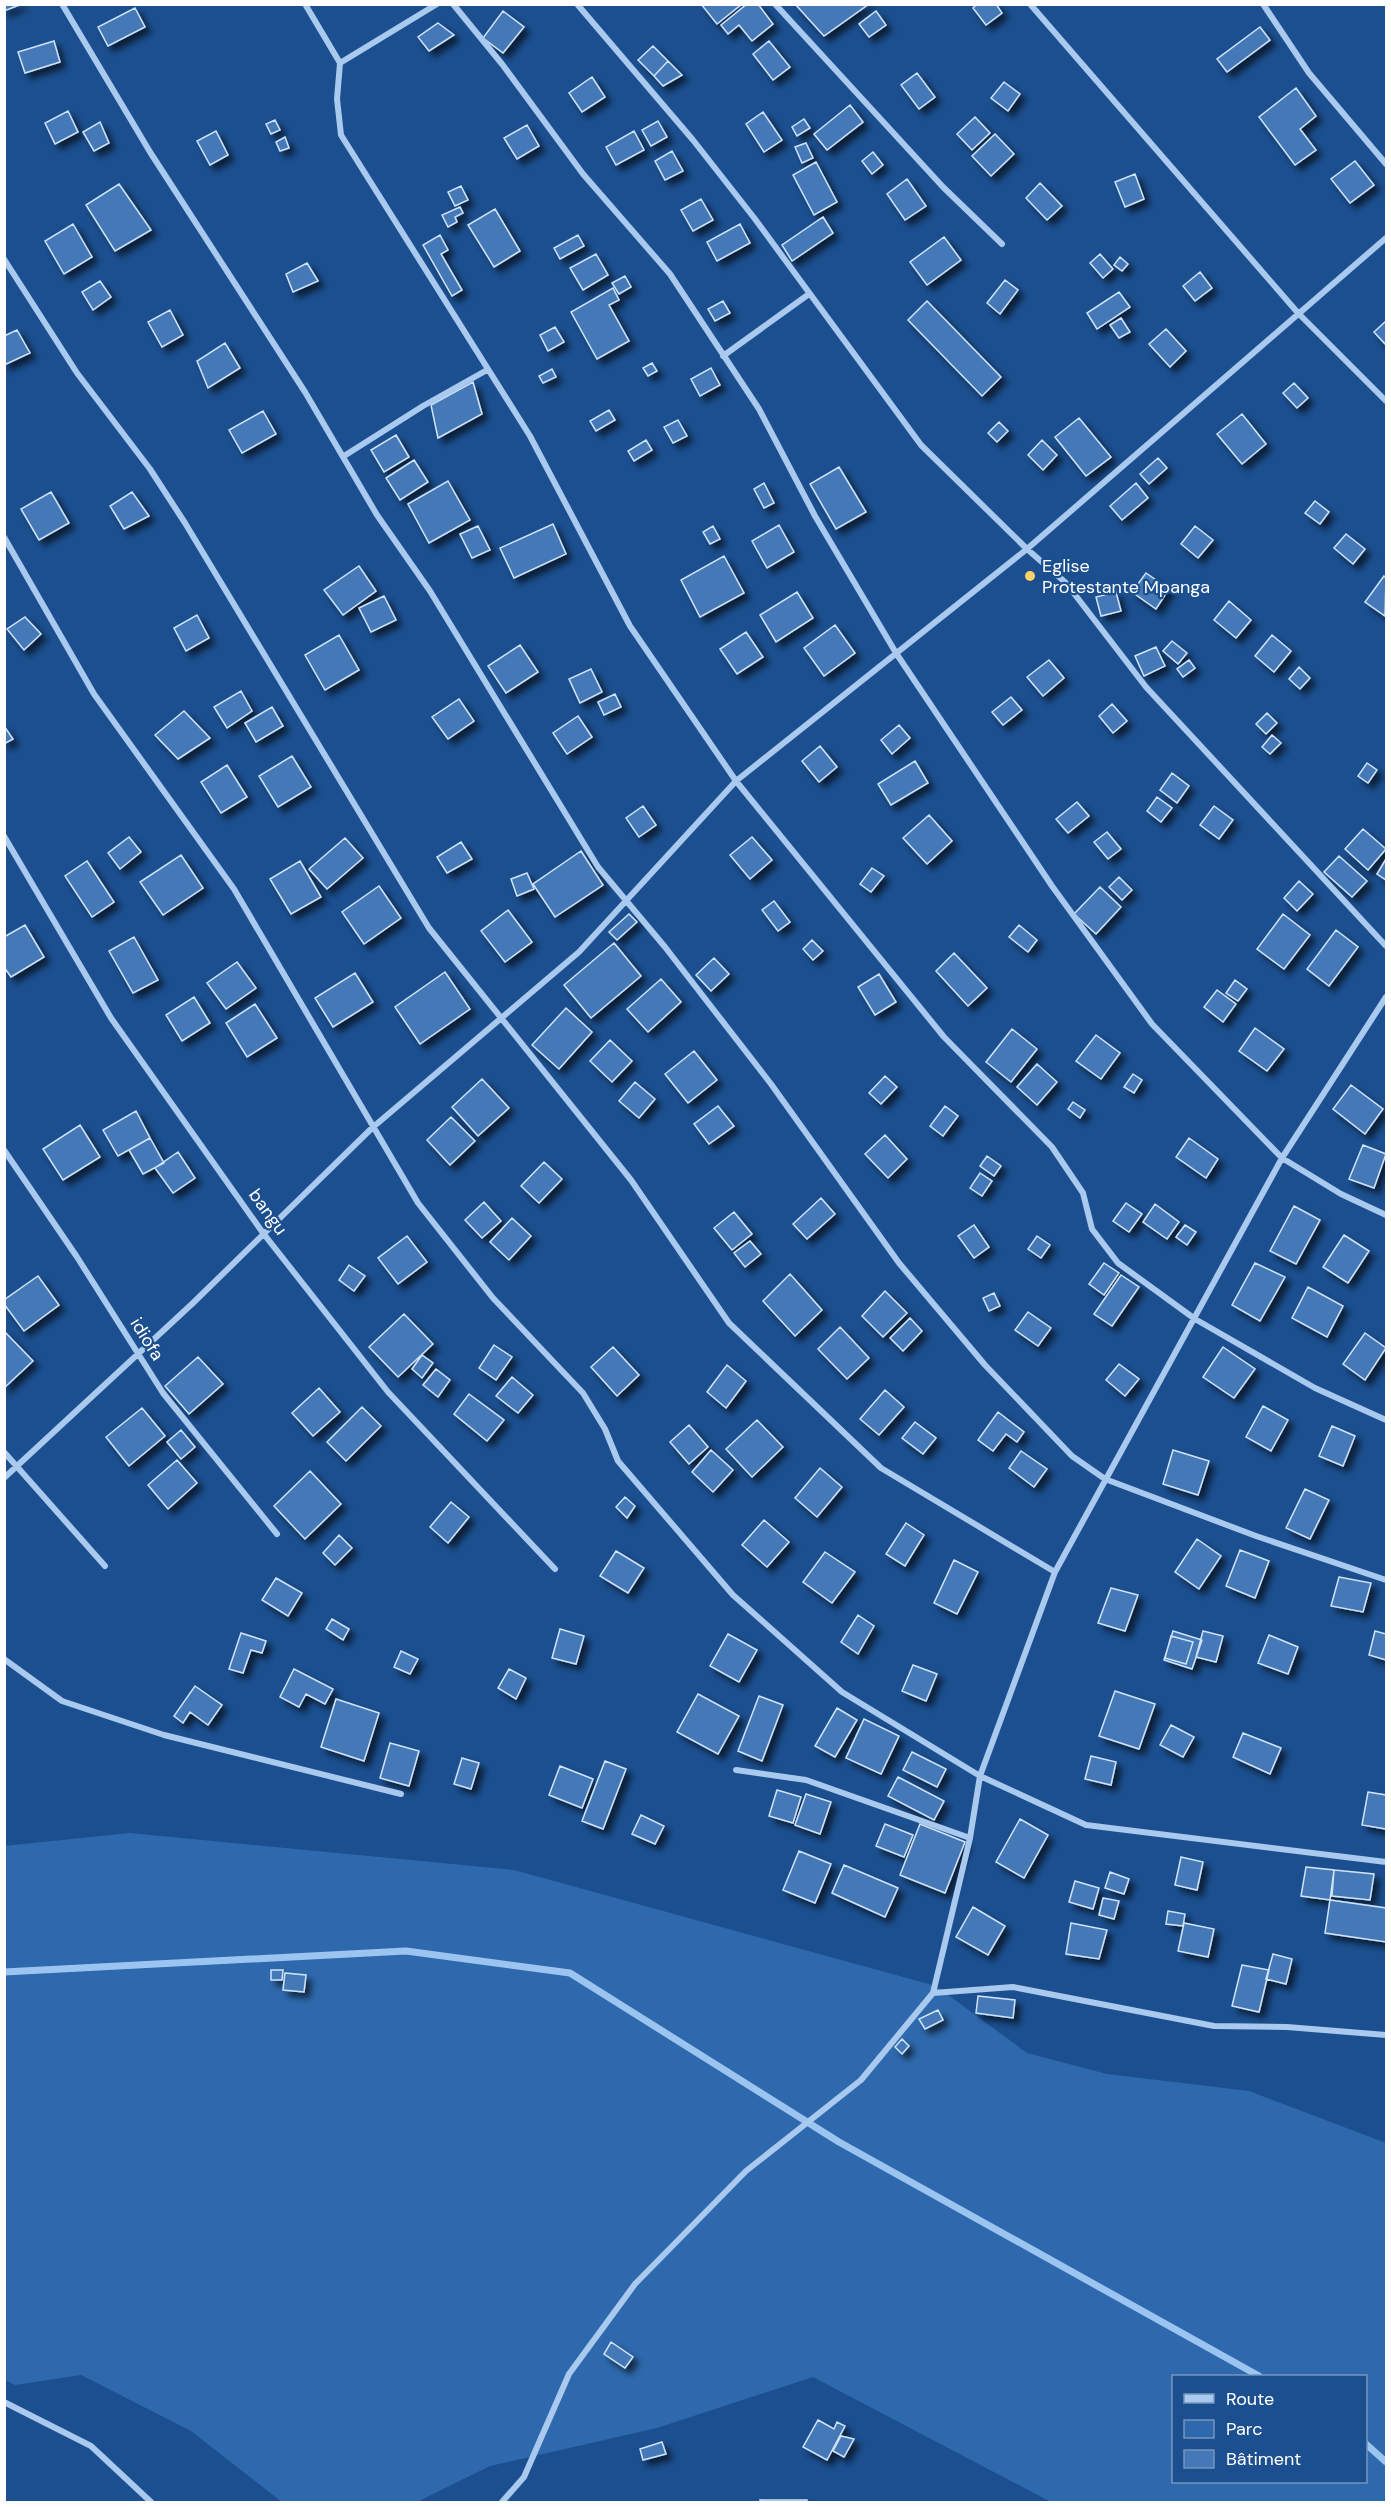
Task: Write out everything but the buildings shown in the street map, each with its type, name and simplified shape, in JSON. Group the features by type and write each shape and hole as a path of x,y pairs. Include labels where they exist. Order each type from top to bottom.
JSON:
{"street":[{"path":"62,4 150,152 236,283 344,456 376,514 430,591 598,867 627,900 771,1084 899,1263 986,1365 1072,1456 1105,1479 1256,1536 1386,1580"},
{"path":"305,4 340,63 337,99 341,135 530,436 630,626 736,781 944,1037 1052,1147 1083,1193 1092,1229 1118,1263 1195,1319 1315,1388 1386,1420"},
{"path":"340,63 437,4"},
{"path":"453,4 502,64 583,174 670,274 759,409 815,516 896,653 1052,886 1152,1024 1282,1158 1341,1194 1386,1215"},
{"path":"578,4 693,140 755,219 921,445 1027,549 1066,583 1146,687 1386,946"},
{"path":"775,4 943,187 1002,244"},
{"path":"1030,4 1298,313 1386,400"},
{"path":"1263,4 1310,73 1386,164"},
{"path":"4,1478 138,1354 372,1128 579,952 736,781 1027,549 1386,238"},
{"path":"4,260 77,373 174,505 429,928 502,1016 631,1180 729,1323 881,1468 1055,1572"},
{"path":"723,356 809,294"},
{"path":"344,456 423,406 487,370"},
{"path":"4,537 94,694 234,889 418,1203 493,1298 583,1393 605,1429 618,1461 734,1595 842,1692 980,1776 1086,1825 1386,1862"},
{"name":"bangu","path":"4,836 111,1018 263,1233 388,1392 555,1569"},
{"path":"502,2502 524,2477 569,2374 635,2284 746,2171 861,2080 933,1993 970,1838 980,1776 1055,1572 1282,1158 1386,997"},
{"name":"idiofa","path":"4,1150 77,1257 162,1393 278,1534"},
{"path":"4,1452 105,1566"},
{"path":"4,1659 62,1701 152,1731 401,1794"},
{"path":"736,1770 806,1780 970,1838"},
{"path":"933,1993 1013,1987 1214,2026 1287,2027 1386,2035"},
{"path":"4,2402 91,2446 151,2502"}],"green space":[{"path":"130,1833 514,1870 936,1986 1027,2053 1107,2074 1249,2091 1386,2143 1386,2502 1051,2502 813,2377 657,2428 490,2466 417,2502 282,2502 191,2431 81,2375 15,2385 5,2380 4,1846"}],"waterway":[{"path":"4,1972 406,1951 570,1973 839,2142 1257,2375"},
{"path":"1367,2445 1386,2462"}],"place":[{"name":"Eglise Protestante Mpanga","path":"1030,576"}]}
